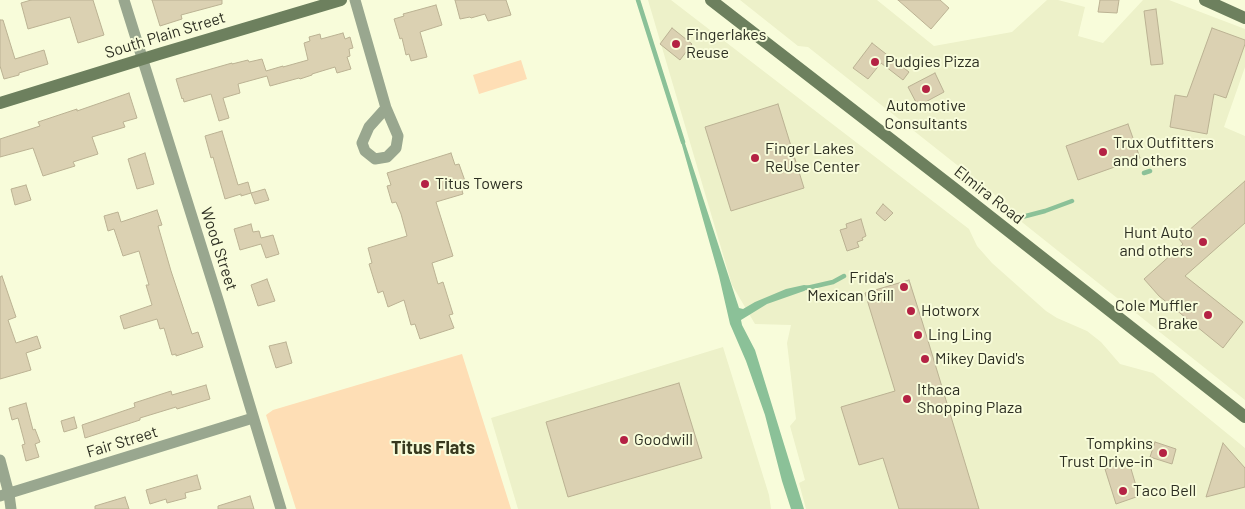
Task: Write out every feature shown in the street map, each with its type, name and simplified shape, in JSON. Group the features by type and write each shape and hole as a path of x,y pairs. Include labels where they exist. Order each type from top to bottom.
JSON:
{"street":[{"name":"Wood Street","path":"124,0 281,509"},
{"name":"South Plain Street","path":"0,103 340,0"},
{"path":"355,0 386,108"},
{"name":"Elmira Road","path":"710,0 948,183 1245,417"},
{"path":"1205,0 1245,18"},
{"name":"Fair Street","path":"4,495 253,418"},
{"path":"0,460 4,495 11,509"}],"shaded area":[{"path":"648,0 671,0 969,229 977,246 992,263 1046,311 1087,331 1101,342 1120,364 1153,373 1245,448 1245,509 806,509 799,483 805,480 790,426 796,419 787,343 791,325 755,324 732,285"},
{"path":"740,0 877,0 934,46 1012,32 1047,0 1058,0 1085,7 1078,36 1103,43 1143,0 1169,0 1245,29 1245,67 1224,127 1245,136 1245,400 1008,211 1005,203 808,47 798,46"},
{"path":"521,60 527,79 479,94 473,75"},
{"path":"683,137 739,308 743,309 786,289 804,285 813,286 767,304 741,320 755,350 804,509 791,509 765,415 746,361 730,324 719,276 680,138"},
{"path":"723,347 769,495 771,509 518,509 491,418"},
{"path":"462,354 511,509 296,509 266,415 273,410"}],"building":[{"path":"31,0 93,0 104,35 78,43 70,17 28,29 21,3"},
{"path":"152,0 222,0 222,4 181,15 182,19 160,26"},
{"path":"455,0 506,0 511,15 488,21 485,14 460,19"},
{"path":"898,0 940,0 949,8 931,29"},
{"path":"1100,0 1119,0 1117,13 1098,12"},
{"path":"436,5 442,25 420,32 427,57 411,61 409,54 406,55 402,38 400,39 394,19 404,16 403,14"},
{"path":"1156,9 1163,64 1151,65 1144,11"},
{"path":"0,20 3,20 15,59 44,50 48,64 4,79 0,66"},
{"name":"Fingerlakes Reuse","path":"672,28 692,44 680,60 660,44"},
{"path":"1212,28 1245,40 1226,98 1214,94 1207,134 1170,127 1175,95 1187,97"},
{"path":"343,33 345,39 350,37 353,48 349,49 350,56 347,57 351,69 337,73 335,67 300,79 270,86 267,76 238,84 240,93 223,98 229,118 219,121 211,94 184,102 182,99 176,79 248,60 249,62 262,59 266,71 283,67 308,60 304,43 310,41 309,37 320,34 321,39"},
{"name":"Pudgies Pizza","path":"872,43 909,72 903,80 881,63 868,79 853,68"},
{"name":"Automotive Consultants","path":"935,73 944,92 918,106 908,87"},
{"path":"129,93 137,118 123,122 125,127 92,137 98,154 73,162 75,166 43,176 33,148 0,157 0,139 40,126 38,122"},
{"name":"Finger Lakes ReUse Center","path":"778,104 804,188 731,211 705,127"},
{"name":"Trux Outfitters and others","path":"1128,124 1140,158 1078,180 1066,146"},
{"path":"222,131 238,185 248,182 251,193 225,199 205,136"},
{"path":"145,153 154,184 137,189 128,159"},
{"path":"451,153 455,165 459,164 465,181 460,183 463,194 436,202 453,256 432,263 438,284 443,282 453,314 449,315 454,328 420,339 415,324 411,325 404,300 388,307 383,291 378,293 369,264 372,263 368,248 407,236 396,202 392,203 387,186 391,185 387,173"},
{"path":"1245,181 1245,223 1185,276 1243,322 1223,348 1159,296 1144,279 1183,244 1179,239"},
{"path":"26,185 31,200 15,205 11,189"},
{"path":"265,189 269,200 255,204 251,193"},
{"path":"883,204 893,213 885,221 876,213"},
{"path":"157,210 162,225 158,226 192,334 198,332 203,347 176,356 176,354 172,355 164,328 160,329 157,319 124,329 120,316 152,305 146,285 149,285 139,251 123,256 114,229 108,231 104,216 118,212 121,222"},
{"path":"861,219 866,236 862,238 863,240 857,242 859,247 847,251 840,230 847,228 846,224"},
{"path":"251,224 253,232 259,231 261,238 273,235 279,254 266,258 261,244 240,250 234,229"},
{"path":"2,276 16,317 8,320 16,343 37,336 41,348 26,353 31,370 0,379 0,277"},
{"path":"267,279 275,301 258,306 251,285"},
{"name":"Ithaca Shopping Plaza","path":"909,280 979,509 899,509 883,458 859,465 841,407 895,391 865,293"},
{"path":"286,342 292,363 276,368 269,346"},
{"name":"Goodwill","path":"679,383 702,458 568,497 546,422"},
{"path":"206,385 210,399 140,418 140,420 85,438 82,425 135,407 134,403 171,391 172,395"},
{"path":"26,403 33,430 35,429 40,442 35,444 39,457 26,461 22,445 25,444 18,418 12,420 9,408"},
{"path":"74,417 77,428 64,432 61,421"},
{"name":"Tompkins Trust Drive-in","path":"1155,442 1176,449 1172,464 1150,457"},
{"path":"1223,443 1245,468 1245,487 1206,497"},
{"path":"1129,462 1139,496 1116,504 1105,469"},
{"path":"197,475 201,489 185,493 186,498 167,503 166,499 150,504 146,490"},
{"path":"250,496 254,509 218,509 218,506"},
{"path":"125,497 129,509 95,509 95,506"}],"waterway":[{"path":"638,0 683,142"},
{"path":"1144,173 1150,171"},
{"path":"1022,217 1072,201"},
{"path":"807,288 833,282 844,276"}],"place":[{"name":"Fingerlakes Reuse","path":"676,44"},
{"name":"Pudgies Pizza","path":"875,62"},
{"name":"Automotive Consultants","path":"926,89"},
{"name":"Trux Outfitters and others","path":"1103,152"},
{"name":"Finger Lakes ReUse Center","path":"755,158"},
{"name":"Titus Towers","path":"425,184"},
{"name":"Hunt Auto and others","path":"1203,242"},
{"name":"Frida's Mexican Grill","path":"904,287"},
{"name":"Hotworx","path":"911,311"},
{"name":"Cole Muffler Brake","path":"1208,315"},
{"name":"Ling Ling","path":"918,335"},
{"name":"Mikey David's","path":"925,359"},
{"name":"Ithaca Shopping Plaza","path":"907,399"},
{"name":"Goodwill","path":"624,440"},
{"name":"Tompkins Trust Drive-in","path":"1163,453"},
{"name":"Taco Bell","path":"1123,491"}],"district":[{"name":"Titus Flats","path":"433,448"}]}
